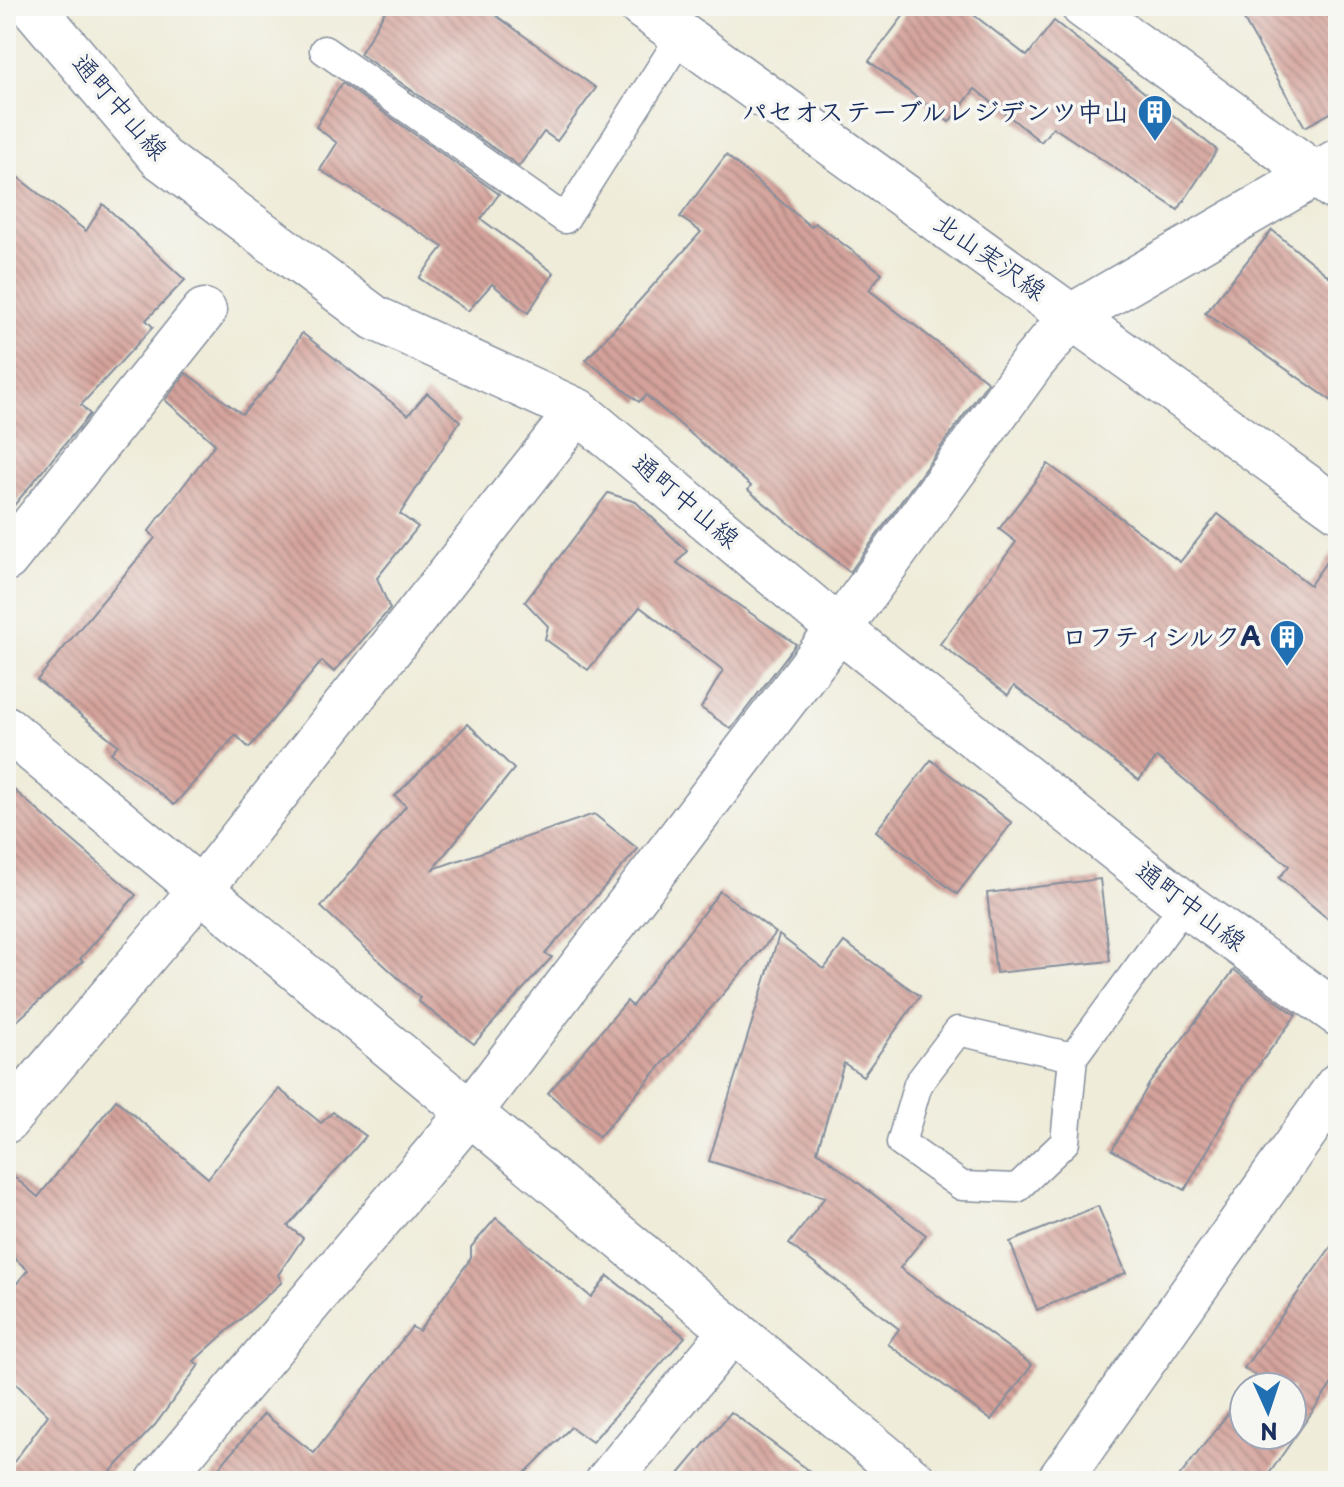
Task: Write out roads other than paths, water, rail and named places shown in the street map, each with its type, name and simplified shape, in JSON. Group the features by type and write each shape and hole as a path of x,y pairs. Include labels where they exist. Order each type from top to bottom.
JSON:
{"street":[{"name":"通町中山線","path":"32,6 161,158 375,318 578,411 839,629 1185,904 1338,1014"},
{"name":"北山実沢線","path":"641,6 1338,509"},
{"path":"159,1481 471,1111 839,629 1033,362 1073,315 1331,175 1083,6"},
{"path":"6,559 204,311"},
{"path":"6,1121 201,889 578,411"},
{"path":"6,728 914,1481"},
{"path":"1059,1481 1338,1085"},
{"path":"608,1481 733,1330"}],"lane":[{"path":"324,50 565,219 681,36"},
{"path":"1073,1057 958,1031 918,1084 901,1143 962,1186 1017,1188 1065,1142 1073,1057 1185,904"}],"place":[{"name":"パセオステーブルレジデンツ中山","path":"1155,143"},
{"name":"ロフティシルクA","path":"1287,668"}]}
